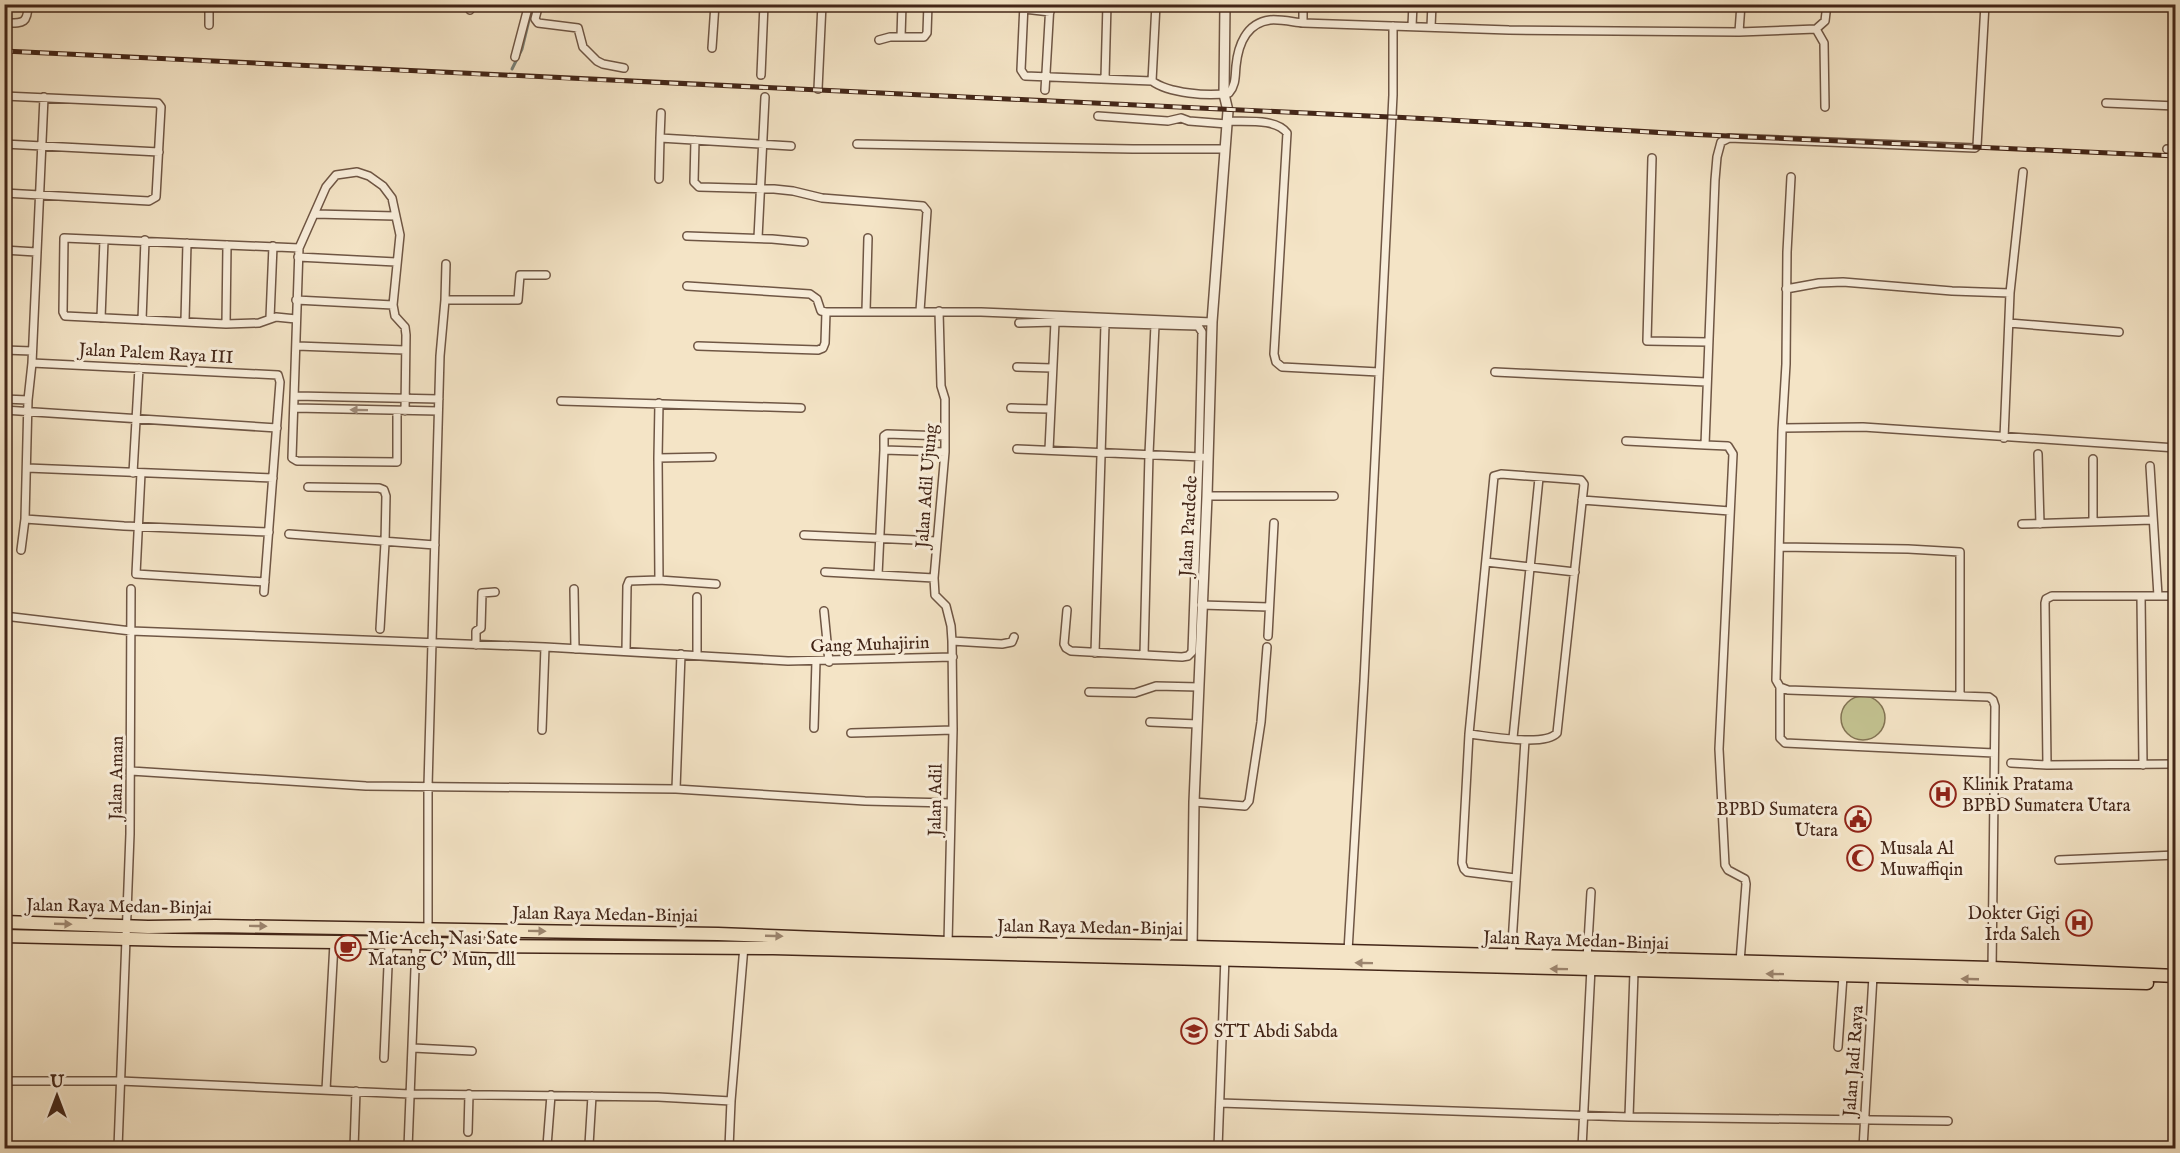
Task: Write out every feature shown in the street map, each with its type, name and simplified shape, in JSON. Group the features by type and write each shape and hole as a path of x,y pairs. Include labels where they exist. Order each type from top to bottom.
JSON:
{"highway":[{"name":"Jalan Raya Medan-Binjai","path":"4,922 126,926 745,935 1192,954"},
{"path":"662,933 662,946"},
{"name":"Jalan Raya Medan-Binjai","path":"4,936 484,946 662,946 1192,954 1348,951 1511,963"},
{"name":"Jalan Raya Medan-Binjai","path":"1225,954 1402,963 1740,962 2175,984"},
{"name":"Jalan Raya Medan-Binjai","path":"1590,963 1634,972 1843,976 1992,974 2175,976"}],"street":[{"path":"4,23 21,23 25,20 28,15 28,4"},
{"path":"208,25 209,4"},
{"path":"515,57 529,4"},
{"path":"539,4 535,20 538,23 578,28 583,47 597,61 624,68"},
{"path":"712,48 715,4"},
{"path":"761,75 764,4"},
{"path":"818,89 822,4"},
{"path":"901,37 902,4"},
{"path":"879,40 901,37 918,38 926,35 928,4"},
{"path":"1105,78 1107,4"},
{"path":"1152,81 1156,4"},
{"name":"Jalan Pardede","path":"1192,954 1194,802 1207,496 1204,457 1228,111 1224,94 1225,4"},
{"path":"1303,4 1303,23"},
{"path":"1412,26 1413,4"},
{"path":"1431,27 1432,4"},
{"path":"1739,32 1741,4"},
{"path":"1045,90 1046,78 1050,8 1024,7 1021,73 1025,76 1046,78 1152,81 1163,88 1224,94 1229,93 1234,87 1241,42 1252,28 1270,20 1509,30 1739,32 1816,29 1825,21 1827,4"},
{"path":"1705,445 1715,180 1721,142 1729,138 1975,148 1977,146 1985,4"},
{"path":"1348,951 1364,681 1393,95 1393,26"},
{"path":"1816,29 1824,43 1825,107"},
{"path":"4,96 158,103 161,107 156,196 153,200 4,193"},
{"path":"758,238 765,97"},
{"path":"21,550 25,519 28,400 32,363 44,98"},
{"path":"2106,103 2175,106"},
{"path":"658,179 661,113"},
{"path":"1098,116 1168,122 1181,118 1189,121 1273,124 1283,128 1287,133 1274,354 1276,362 1282,367 1379,372"},
{"path":"660,138 790,146"},
{"path":"695,140 694,182 699,187 793,191 822,198 914,205 926,208 920,311"},
{"path":"4,144 159,152"},
{"path":"857,144 1225,149"},
{"path":"2167,149 2175,149"},
{"path":"1652,158 1647,340 1708,342"},
{"path":"357,172 369,176 388,191 392,198 395,216 398,220 400,235 393,305 395,316 405,327 405,399 401,411 397,462 297,461 292,458 296,396 296,300 299,248 331,179 344,173 357,172"},
{"path":"2004,438 2010,293 2022,172"},
{"path":"1791,177 1776,680 1780,687 1778,726 1780,738 1785,743 1994,753"},
{"path":"315,214 395,216"},
{"path":"687,236 804,242"},
{"path":"296,319 270,318 259,323 226,324 65,316 63,312 64,238 299,248"},
{"path":"867,311 868,238"},
{"path":"101,318 104,240"},
{"path":"142,320 145,240"},
{"path":"185,321 187,243"},
{"path":"226,324 227,245"},
{"path":"270,318 273,246"},
{"path":"4,250 36,252"},
{"path":"298,257 396,262"},
{"path":"408,1149 413,1048 422,943 428,929 428,786 438,411 446,300 446,264"},
{"path":"446,300 518,300 520,275 546,275"},
{"path":"1786,289 1819,283 1843,282 1952,291 2010,293"},
{"path":"687,286 810,294 817,299 821,310 826,312 939,311 1212,322"},
{"path":"296,300 393,305"},
{"name":"Jalan Adil Ujung","path":"939,311 941,386 945,399 945,452 934,578 935,595 946,606 951,626 952,657"},
{"path":"698,346 818,350 823,348 825,343 826,312"},
{"path":"1019,323 1055,322 1198,327 1201,330 1204,457 1192,652 1182,657 1071,651 1064,644 1067,610"},
{"path":"1049,450 1055,322"},
{"path":"2008,323 2119,332"},
{"path":"1095,652 1105,324"},
{"path":"1144,655 1155,326"},
{"path":"297,346 405,350"},
{"path":"4,350 32,351"},
{"name":"Jalan Palem Raya III","path":"32,363 278,375 280,382 277,428"},
{"path":"1017,367 1052,368"},
{"path":"139,368 135,419 138,526 136,574 265,582"},
{"path":"1495,372 1706,382"},
{"path":"296,396 439,399"},
{"path":"4,399 28,400"},
{"path":"561,401 801,408"},
{"path":"659,404 659,580"},
{"path":"295,408 438,411"},
{"path":"1011,408 1050,409"},
{"path":"4,410 277,428 264,592"},
{"path":"1784,428 1863,428 2175,448"},
{"path":"878,575 884,436 887,434 945,436"},
{"path":"1626,441 1728,446 1733,454 1719,749 1725,865 1728,870 1744,879 1746,884 1740,962"},
{"path":"1017,449 1204,457"},
{"path":"884,450 945,452"},
{"path":"2038,454 2040,524"},
{"path":"658,458 712,457"},
{"path":"2092,459 2093,522"},
{"path":"2150,466 2158,596"},
{"path":"27,468 273,478"},
{"path":"1469,734 1526,740 1551,738 1557,733 1584,484 1581,480 1501,474 1494,476 1469,734 1462,863 1467,872 1515,878"},
{"path":"1513,738 1539,478"},
{"path":"308,486 384,490 386,543 380,628"},
{"path":"1207,496 1334,496"},
{"path":"1582,500 1730,511"},
{"path":"25,519 269,532"},
{"path":"2022,524 2152,520"},
{"path":"1268,636 1274,523"},
{"path":"289,534 435,545"},
{"path":"804,535 937,541"},
{"path":"1780,547 1960,552 1960,696"},
{"path":"1486,562 1575,572"},
{"path":"825,572 934,578"},
{"path":"626,651 629,581 659,580 716,584"},
{"name":"Jalan Aman","path":"118,1149 131,771 131,589"},
{"path":"574,589 575,649"},
{"path":"477,645 476,631 481,628 482,593 495,592"},
{"path":"2047,765 2046,599 2052,596 2175,596"},
{"path":"2141,596 2144,765"},
{"path":"697,654 698,597"},
{"path":"1201,605 1269,607"},
{"path":"824,611 829,662"},
{"name":"Gang Muhajirin","path":"4,616 131,631 545,647 788,661 829,662 952,657"},
{"name":"Gang Muhajirin","path":"952,641 1002,644 1012,642 1014,637"},
{"path":"542,730 545,647"},
{"path":"1194,802 1245,806 1249,801 1261,722 1267,647"},
{"path":"676,789 681,654"},
{"name":"Jalan Adil","path":"948,943 952,657"},
{"path":"814,728 816,662"},
{"path":"1089,692 1135,693 1156,686 1199,687"},
{"path":"1780,687 1788,690 1989,697 1993,700 1995,706 1992,974"},
{"path":"1150,722 1197,724"},
{"path":"851,733 952,730"},
{"path":"1511,963 1526,740"},
{"path":"2011,763 2175,764"},
{"path":"131,771 366,786 676,789 865,801 950,803"},
{"path":"2059,860 2175,855"},
{"path":"1582,1149 1591,892"},
{"path":"729,1149 745,935"},
{"path":"326,1090 334,943"},
{"path":"384,1058 389,943"},
{"path":"1218,1149 1225,954"},
{"path":"1629,1117 1634,972"},
{"path":"1838,1047 1843,976"},
{"name":"Jalan Jadi Raya","path":"1863,1149 1873,976"},
{"path":"413,1048 472,1051"},
{"path":"4,1081 120,1081 410,1094 551,1095 731,1101"},
{"path":"354,1149 356,1091"},
{"path":"468,1132 469,1094"},
{"path":"547,1146 551,1095"},
{"path":"588,1145 592,1096"},
{"path":"1220,1103 1629,1117 1948,1121"}],"shaded area":[{"path":"1863,696 1878,703 1885,718 1878,733 1863,740 1848,733 1841,718 1848,703"}],"waterway":[{"path":"512,69 522,49 533,4"}],"railway":[{"path":"4,51 2176,156"}],"place":[{"name":"Klinik Pratama BPBD Sumatera Utara","path":"1943,794"},
{"name":"BPBD Sumatera Utara","path":"1858,819"},
{"name":"Musala Al Muwaffiqin","path":"1860,858"},
{"name":"Dokter Gigi Irda Saleh","path":"2079,923"},
{"name":"Mie Aceh, Nasi Sate Matang C' Mun, dll","path":"348,948"},
{"name":"STT Abdi Sabda","path":"1194,1031"}]}
